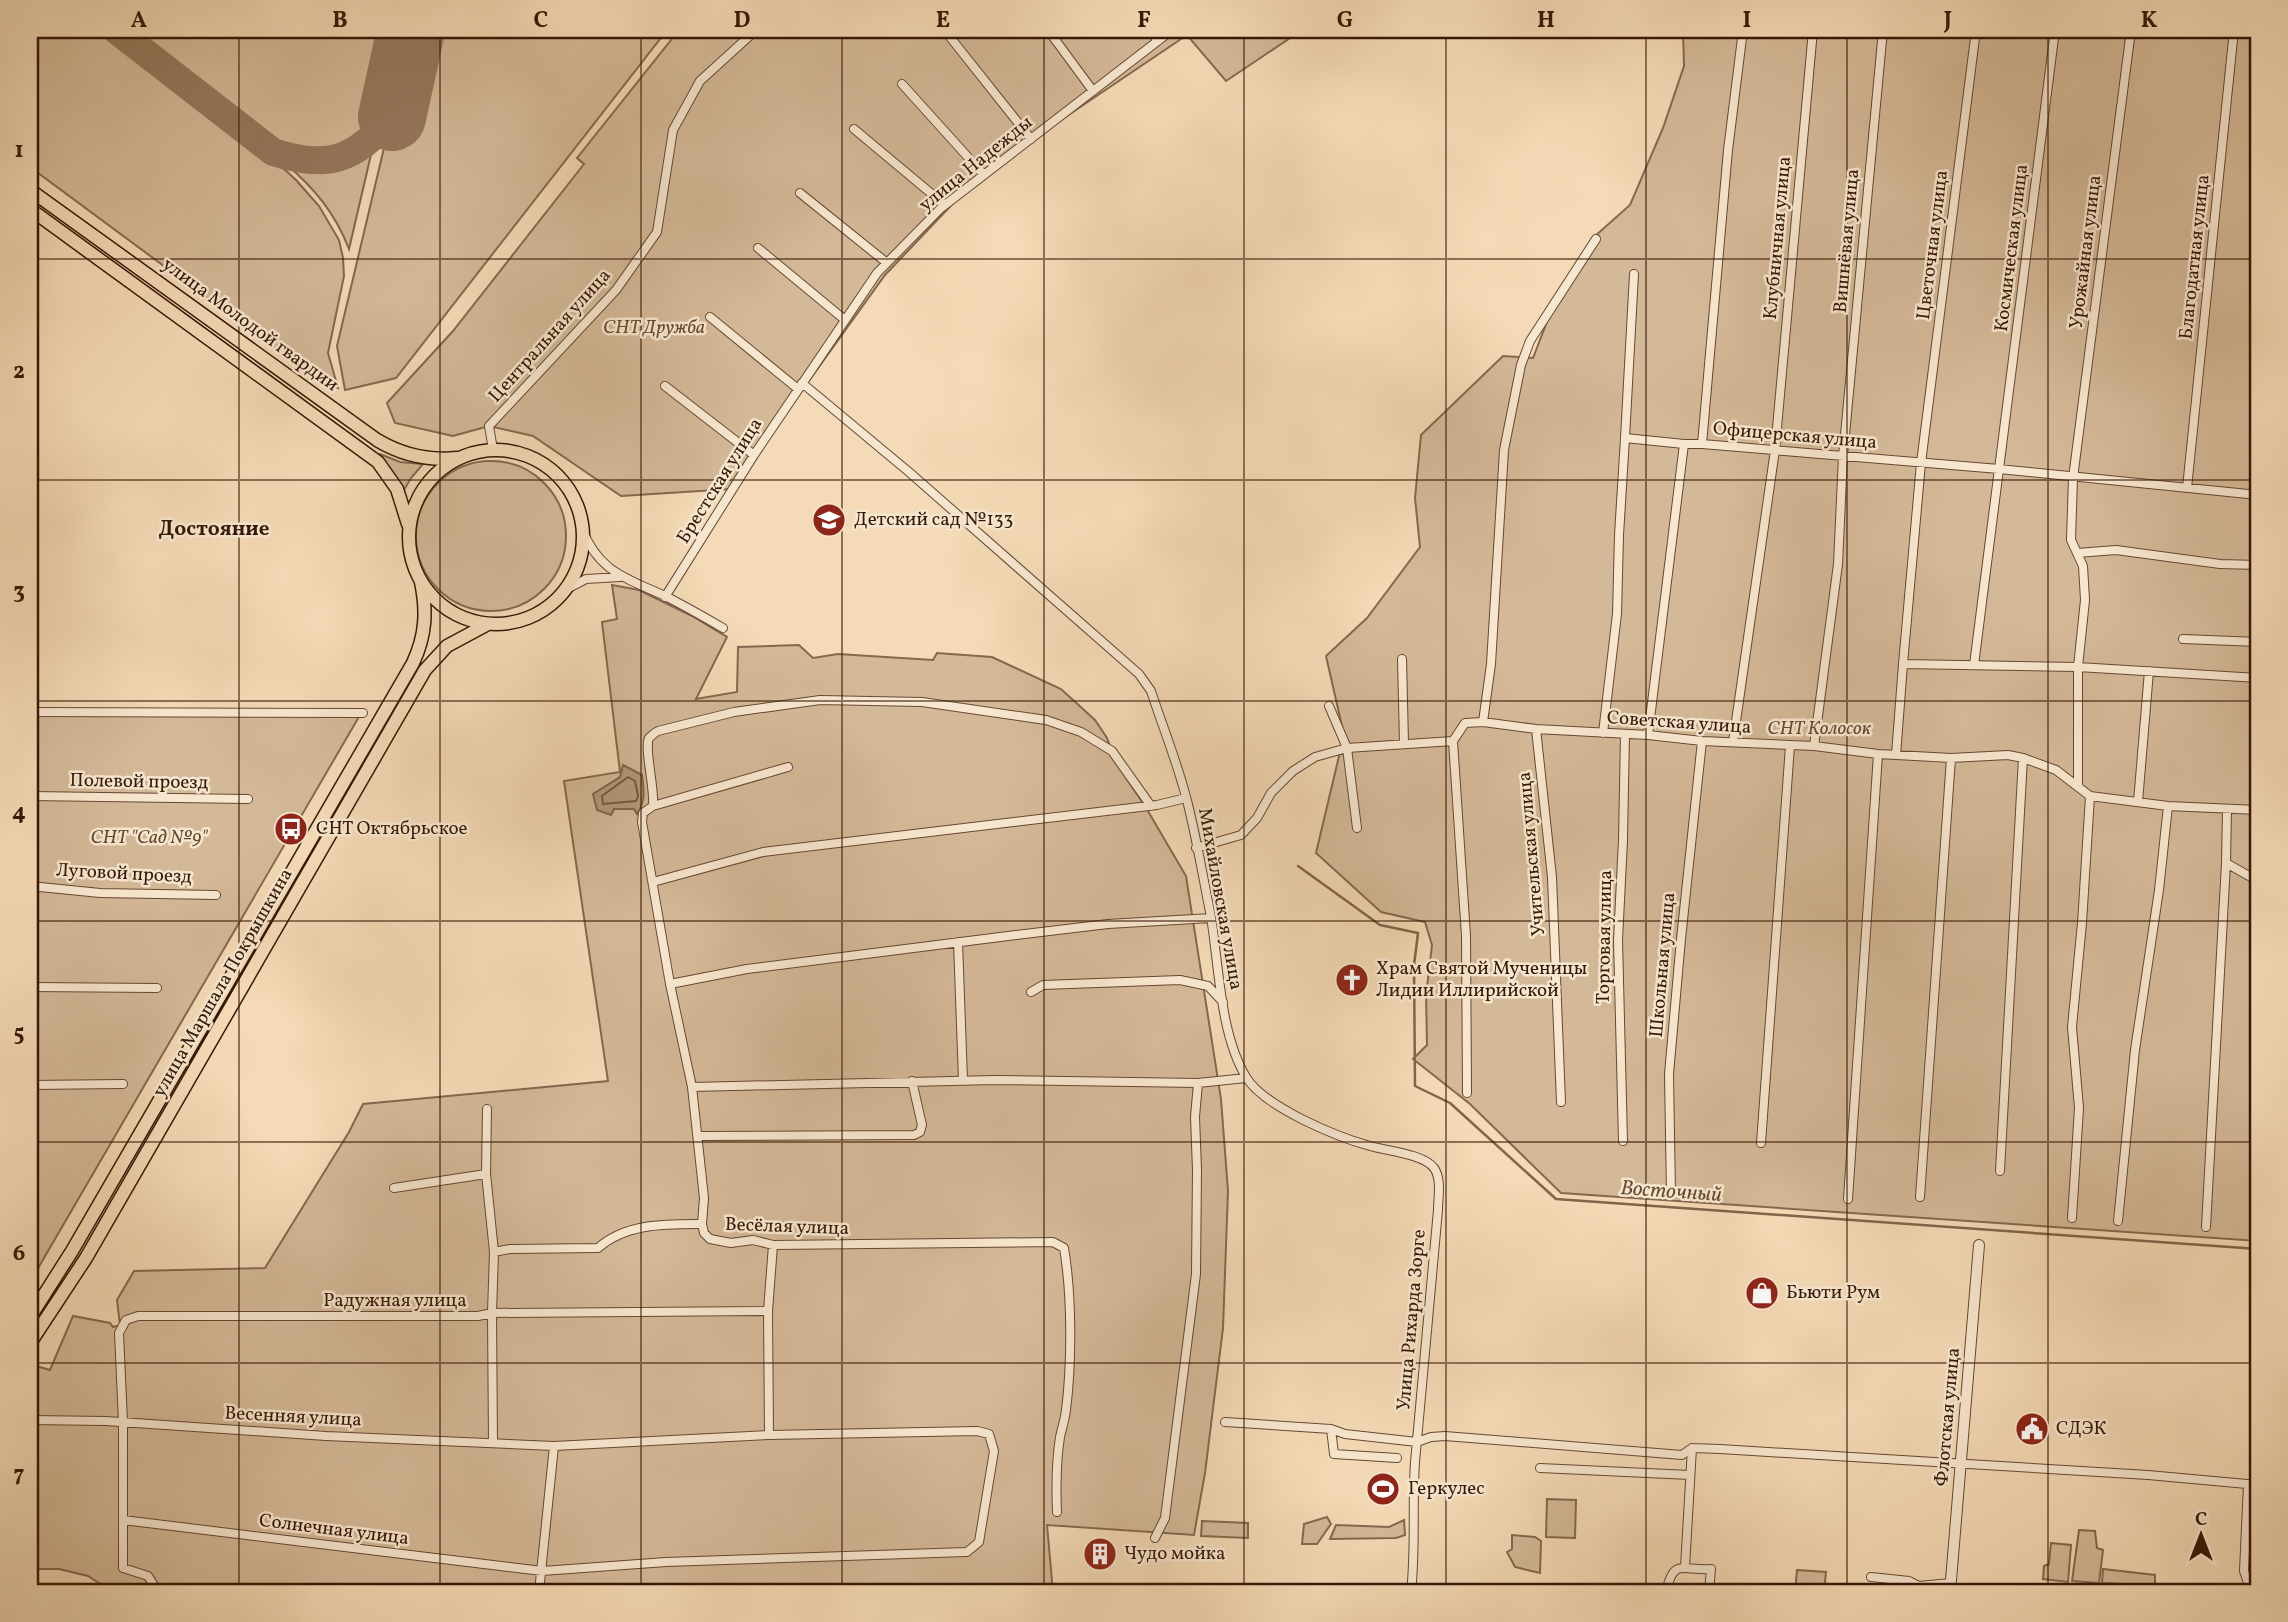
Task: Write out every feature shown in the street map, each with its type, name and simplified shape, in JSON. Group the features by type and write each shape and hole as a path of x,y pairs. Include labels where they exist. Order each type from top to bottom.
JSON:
{"main road":[{"name":"улица Молодой гвардии","path":"30,190 377,440 400,453 442,459 461,458"},
{"name":"улица Молодой гвардии","path":"30,209 378,462 397,489 409,529"},
{"path":"493,450 525,455 553,472 573,497 582,529 579,561 565,590 549,606 530,617 510,623 488,624 472,621 452,612 434,599 421,582 410,551 409,529 414,508 424,489 438,472 471,454 493,450"},
{"name":"улица Маршала Покрышкина","path":"30,1317 72,1251 414,663 424,632 425,606 421,582"},
{"name":"улица Маршала Покрышкина","path":"30,1343 86,1258 425,670 447,646 488,624"}],"street":[{"name":"Центральная улица","path":"493,450 489,426 616,290 657,232 673,130 700,81 756,30"},
{"path":"1048,30 1093,91"},
{"path":"1150,30 1158,41"},
{"name":"улица Надежды","path":"800,386 877,273 945,205 1172,30"},
{"name":"Офицерская улица","path":"1743,30 1728,150 1702,444 1999,469 2258,495"},
{"name":"Клубничная улица","path":"1733,743 1775,450 1813,30"},
{"name":"Вишнёвая улица","path":"1814,746 1838,564 1843,456 1883,30"},
{"name":"Цветочная улица","path":"1896,755 1922,463 1976,30"},
{"name":"Космическая улица","path":"1974,664 2055,30"},
{"name":"Урожайная улица","path":"2078,785 2078,667 2085,600 2083,566 2071,540 2073,478 2131,30"},
{"name":"Благодатная улица","path":"2188,488 2234,30"},
{"path":"946,32 1031,139"},
{"path":"902,84 984,175"},
{"path":"854,128 945,205"},
{"path":"800,193 887,263"},
{"path":"1467,1093 1466,936 1452,741 1465,723 1483,722 1491,664 1504,450 1521,365 1530,341 1596,239"},
{"path":"758,248 845,320"},
{"path":"1603,733 1617,614 1634,274"},
{"name":"Михайловская улица","path":"710,317 909,472 1139,674 1151,691 1186,798 1211,918 1223,1002 1234,1049 1246,1078"},
{"name":"Брестская улица","path":"665,597 800,386"},
{"path":"665,387 754,455"},
{"path":"1625,438 1702,444"},
{"path":"1648,735 1684,444"},
{"path":"582,529 594,553 620,577 723,628"},
{"path":"2077,552 2116,550 2220,564 2258,565"},
{"path":"565,590 586,579 620,577"},
{"path":"2183,639 2258,642"},
{"path":"1402,659 1404,743"},
{"path":"1903,664 2078,667 2258,678"},
{"path":"2138,802 2148,671"},
{"path":"653,806 648,748 649,738 658,730 734,712 820,699 922,702 1046,720 1082,732 1112,751 1151,806"},
{"path":"1329,706 1347,748 1357,828"},
{"path":"30,712 363,713"},
{"name":"Советская улица","path":"1483,722 1536,729 1814,746 1878,754 1951,758 1998,755 2022,758 2056,770 2090,796"},
{"name":"Учительская улица","path":"1536,729 1552,877 1562,1102"},
{"name":"Торговая улица","path":"1623,1141 1618,940 1625,734"},
{"path":"1196,848 1241,835 1257,818 1271,793 1293,771 1315,757 1347,748 1452,741"},
{"name":"Школьная улица","path":"1671,1194 1669,1074 1702,741"},
{"path":"1760,1143 1790,746"},
{"path":"1848,1199 1878,754"},
{"path":"1920,1197 1951,758"},
{"path":"2000,1171 2022,758"},
{"path":"702,1224 704,1198 692,1087 670,984 642,822 643,813 653,806 788,766"},
{"name":"Полевой проезд","path":"30,796 248,799"},
{"path":"2072,1218 2079,1108 2072,1027 2090,796 2168,806 2258,810"},
{"path":"653,881 763,852 1151,806 1186,798"},
{"path":"2118,1220 2135,1050 2159,890 2168,806"},
{"path":"2206,1227 2227,810"},
{"path":"2226,863 2258,881"},
{"name":"Луговой проезд","path":"30,886 100,893 216,895"},
{"path":"670,984 747,969 958,942 1108,924 1211,918"},
{"path":"958,942 963,1080"},
{"path":"1031,992 1042,985 1180,980 1208,986 1223,1002"},
{"path":"30,987 157,988"},
{"path":"692,1087 963,1080 1198,1083 1246,1078"},
{"name":"Улица Рихарда Зорге","path":"1246,1078 1258,1091 1308,1123 1366,1145 1423,1159 1434,1169 1438,1179 1438,1199 1417,1443"},
{"path":"699,1136 914,1135 922,1125 912,1081"},
{"path":"1155,1538 1165,1518 1196,1274 1195,1117 1198,1083"},
{"path":"30,1085 123,1084"},
{"path":"487,1109 485,1174 494,1252 493,1443"},
{"path":"394,1188 485,1174"},
{"name":"Весёлая улица","path":"494,1252 510,1249 598,1248 610,1237 656,1224 702,1224 704,1233 710,1238 731,1243 753,1240 772,1245 1053,1242 1064,1248 1068,1270 1069,1355 1066,1412 1056,1472 1057,1512"},
{"path":"769,1435 768,1311 772,1245"},
{"name":"Флотская улица","path":"1951,1588 1979,1245"},
{"name":"Радужная улица","path":"122,1422 119,1333 126,1320 138,1316 478,1316 492,1313 768,1311"},
{"name":"Весенняя улица","path":"30,1420 122,1422 326,1436 554,1446 769,1435"},
{"path":"122,1422 123,1568 148,1576 158,1592"},
{"path":"1225,1422 1331,1429 1345,1434 1417,1443 1431,1437 1446,1436 1682,1455 1692,1448 2148,1475 2258,1485"},
{"path":"1331,1429 1334,1454 1398,1458"},
{"name":"Солнечная улица","path":"123,1520 542,1571 666,1562 967,1552 979,1542 994,1451 989,1434 977,1431 769,1435"},
{"path":"1411,1592 1414,1572 1412,1501 1417,1443"},
{"path":"539,1592 554,1446"},
{"path":"1685,1567 1692,1448"},
{"path":"1540,1468 1690,1475"},
{"path":"2248,1484 2244,1571 2251,1592"},
{"path":"1665,1592 1670,1575 1676,1569 1685,1567 1711,1569 1709,1592"},
{"path":"1871,1577 1909,1581 1919,1586 1951,1588"},
{"path":"1908,1592 1909,1581"}],"green space":[{"path":"30,30 102,30 268,154 319,206 339,240 343,258 344,276 328,353 338,388 322,383 30,167"},
{"path":"129,30 400,30 384,103 373,129 362,142 348,150 328,157 314,158 294,154 276,145"},
{"path":"412,30 667,30 396,378 345,390 337,346"},
{"name":"СНТ Дружба","path":"679,30 1302,30 1226,81 1187,35 981,174 885,275 731,489 621,496 533,436 489,426 453,436 395,423 387,403 453,331 584,164 577,158"},
{"name":"СНТ Колосок","path":"1683,30 2258,30 2258,1241 1561,1193 1470,1104 1413,1059 1427,1045 1426,995 1432,945 1425,922 1381,912 1316,853 1344,735 1326,656 1367,618 1420,547 1415,498 1421,435 1503,356 1533,358 1560,288 1594,237 1630,205 1663,128 1684,66"},
{"path":"373,146 349,249 323,202 286,164 311,168 332,167 351,160"},
{"path":"380,454 400,462 423,464 401,495 377,457"},
{"path":"491,461 520,466 544,483 561,507 566,536 561,565 544,589 520,606 491,611 462,606 438,589 421,565 416,536 421,507 438,483 462,466"},
{"path":"612,585 639,590 727,637 696,699 737,692 738,647 799,645 813,658 838,654 933,660 937,653 992,657 1061,689 1095,720 1107,738 1116,763 1186,876 1221,1099 1228,1191 1223,1328 1205,1473 1194,1535 1047,1525 1053,1592 210,1592 191,1591 193,1586 176,1586 172,1591 150,1587 105,1587 88,1576 59,1569 30,1569 30,1376 36,1366 50,1370 73,1316 110,1323 113,1327 120,1325 117,1300 134,1271 265,1268 349,1132 363,1104 608,1081 564,781 620,772 602,622 617,619"},
{"name":"СНТ \"Сад №9\"","path":"30,712 360,715 30,1282"},
{"path":"1547,1499 1576,1500 1575,1538 1546,1537"},
{"path":"1327,1517 1331,1524 1317,1544 1302,1544 1304,1524"},
{"path":"1404,1520 1405,1535 1396,1538 1330,1539 1336,1525 1389,1527"},
{"path":"1202,1521 1248,1523 1248,1538 1201,1536"},
{"path":"2079,1530 2095,1531 2097,1548 2103,1550 2099,1583 2072,1581"},
{"path":"1512,1535 1535,1537 1541,1541 1540,1573 1515,1567 1507,1552 1512,1549"},
{"path":"2051,1543 2071,1545 2068,1582 2043,1579 2044,1566 2049,1564"},
{"path":"2103,1569 2155,1575 2155,1586 2102,1583"},
{"path":"1797,1570 1826,1572 1824,1592 1795,1592"}],"water":[{"path":"623,765 642,775 644,791 640,809 637,814 634,809 614,809 611,815 597,810 593,794 620,777"}],"waterway":[{"name":"Восточный","path":"1298,866 1380,925 1418,933 1414,965 1415,1086 1450,1103 1556,1199 2258,1249"}],"taxiway":[{"path":"116,30 273,152 309,160 339,157 365,143 392,117"}],"runway":[{"path":"392,117 411,30"}],"place":[{"name":"Детский сад №133","path":"829,520"},
{"name":"СНТ Октябрьское","path":"291,829"},
{"name":"Храм Святой Мученицы Лидии Иллирийской","path":"1352,980"},
{"name":"Бьюти Рум","path":"1762,1293"},
{"name":"СДЭК","path":"2032,1429"},
{"name":"Геркулес","path":"1383,1489"},
{"name":"Чудо мойка","path":"1100,1554"}],"district":[{"name":"Достояние","path":"214,529"}]}
